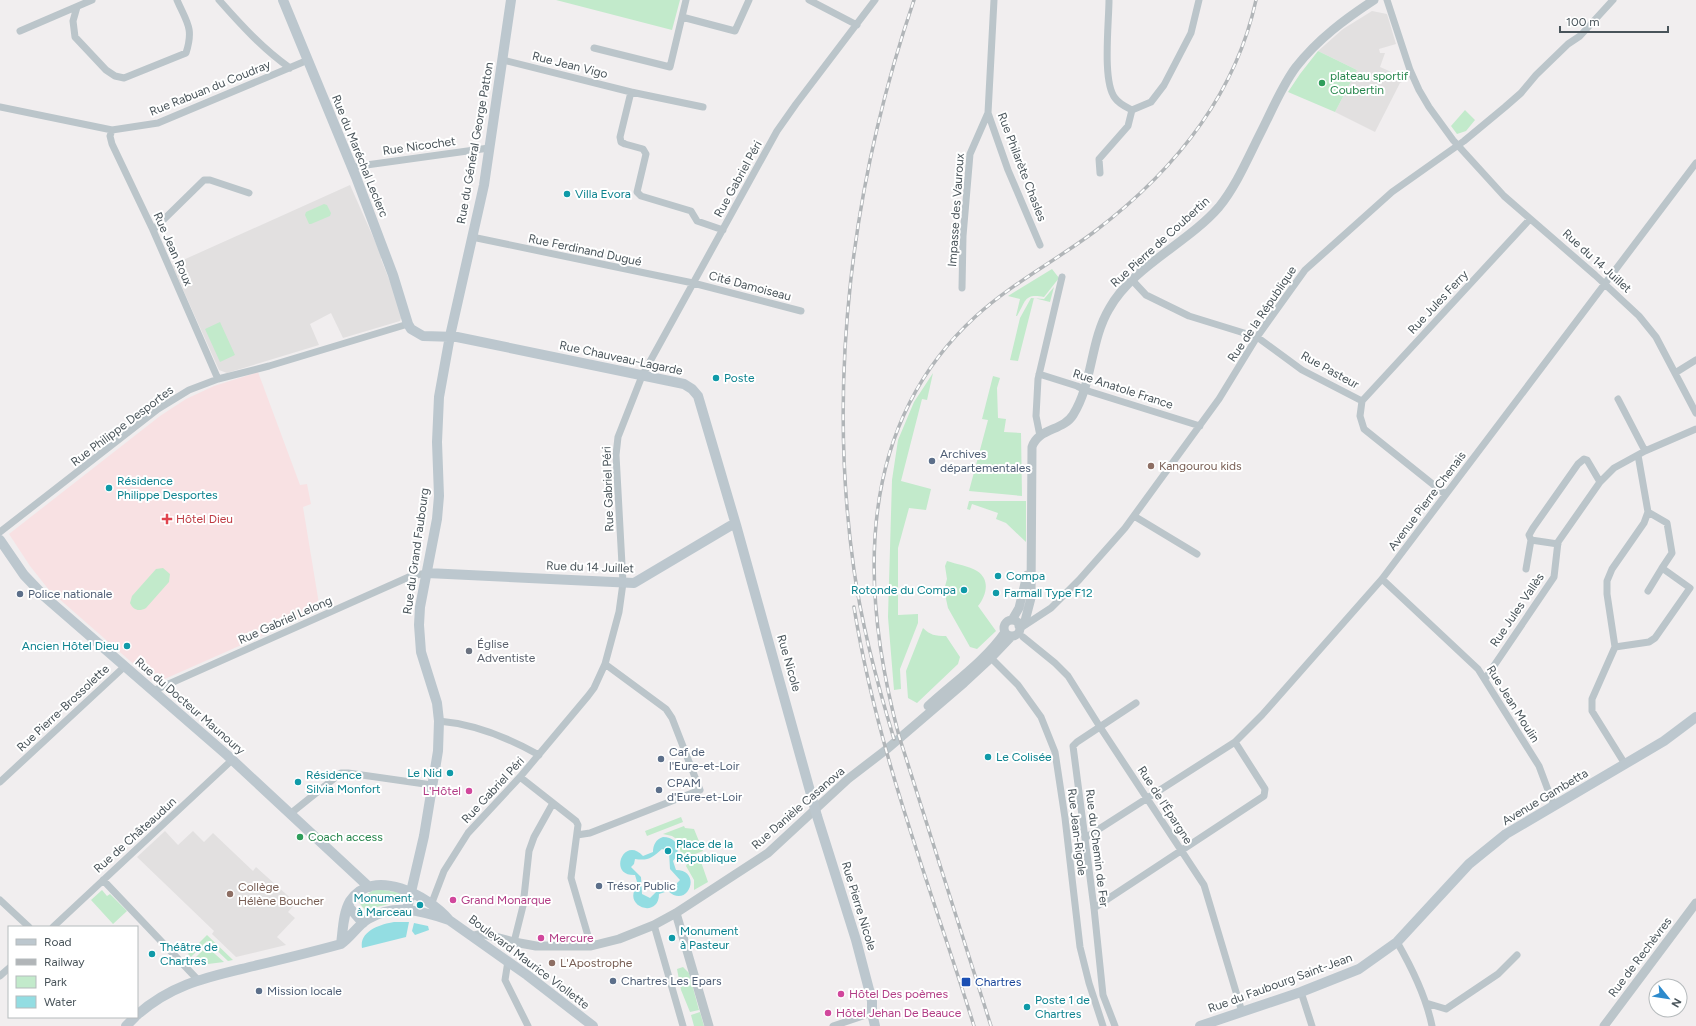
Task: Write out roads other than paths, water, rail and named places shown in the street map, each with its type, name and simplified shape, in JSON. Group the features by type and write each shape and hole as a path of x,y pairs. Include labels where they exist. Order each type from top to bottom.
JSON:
{"main road":[{"name":"Rue du Maréchal Leclerc","path":"283,0 352,167 393,275 408,324"},
{"name":"Rue du Général George Patton","path":"450,336 484,185 511,0"},
{"path":"408,324 416,334 429,337 447,352"},
{"name":"Rue Chauveau-Lagarde","path":"429,337 450,336 684,384 698,396 736,525"},
{"name":"Rue du Grand Faubourg","path":"407,909 412,893 424,836 438,752 439,721 437,703 421,652 418,625 439,496 437,442 439,397 450,336"},
{"name":"Rue du 14 Juillet","path":"427,573 623,583 639,581 730,526 736,525"},
{"name":"Rue Nicole","path":"736,525 815,808"},
{"name":"Rue du Docteur Maunoury","path":"0,540 24,575 45,597 232,760 369,887"},
{"name":"Avenue Gambetta","path":"1421,916 1469,864 1506,834 1664,741 1696,717"},
{"name":"Rue Pierre Nicole","path":"815,808 868,982 875,1026"},
{"path":"341,944 348,906 355,896 369,887 379,884 400,888 412,893 444,913 449,920"},
{"path":"348,906 364,923"},
{"path":"138,1013 164,994 198,980 341,944 350,938 368,919 384,912 407,909 424,911 449,920"},
{"name":"Rue du Faubourg Saint-Jean","path":"1200,1026 1301,992 1359,969 1397,942 1421,916"},
{"name":"Boulevard Maurice Viollette","path":"449,920 508,961 593,1026"}],"street":[{"path":"20,31 92,0"},
{"path":"77,7 73,21 75,36 106,70 115,76 124,78 186,53 190,39 190,30 178,0"},
{"path":"219,0 243,28 272,55 290,68"},
{"path":"594,48 670,67 686,0"},
{"path":"682,17 736,31 749,0"},
{"path":"809,0 857,25"},
{"name":"Rue Gabriel Péri","path":"431,905 444,871 474,825 520,777 594,688 605,664 619,612 623,583 616,455 618,436 642,376 777,131 875,0"},
{"name":"Rue Philarète Chasles","path":"994,0 988,113 1014,184 1040,245"},
{"path":"1109,0 1108,80 1114,98 1132,110"},
{"path":"1132,110 1151,102 1164,85 1191,33 1199,0"},
{"name":"Rue Pierre de Coubertin","path":"1040,436 1062,426 1073,416 1085,390 1105,317 1115,298 1132,280 1199,226 1220,205 1242,170 1281,91 1296,67 1317,43 1335,27 1374,0"},
{"name":"Rue du 14 Juillet","path":"1387,0 1410,70 1429,107 1458,145 1504,196 1639,316 1653,334 1696,413"},
{"name":"Rue de la République","path":"1016,630 1051,608 1079,580 1134,516 1225,391 1258,336 1293,285 1319,256 1392,192 1458,145 1521,93 1536,75 1568,44 1580,36 1613,0"},
{"name":"Rue Rabuan du Coudray","path":"0,107 112,130 158,123 308,60"},
{"name":"Rue Jean Vigo","path":"503,60 592,81 631,92 702,107"},
{"path":"631,92 620,137 621,142 643,149 646,154 637,192 640,196 691,211 697,221 722,230"},
{"path":"1100,173 1099,159 1128,126 1132,110"},
{"name":"Impasse des Vauroux","path":"962,288 963,236 970,154 988,113"},
{"name":"Rue Jean Roux","path":"112,130 110,136 112,144 153,230 218,378"},
{"name":"Rue Nicochet","path":"352,167 489,148"},
{"name":"Avenue Pierre Chenais","path":"1085,838 1235,742 1256,722 1382,579 1696,163"},
{"path":"153,230 204,180 210,180 249,193"},
{"name":"Rue Jules Ferry","path":"1362,401 1530,219"},
{"name":"Rue Ferdinand Dugué","path":"472,237 693,283"},
{"path":"1016,630 1025,621 1031,598 1032,447 1034,441 1040,436 1036,416 1039,374 1062,277"},
{"path":"1132,280 1146,295 1189,316 1258,336"},
{"name":"Cité Damoiseau","path":"693,283 801,311"},
{"name":"Rue Philippe Desportes","path":"0,532 158,409 189,390 218,378 309,354 408,324"},
{"name":"Rue Pasteur","path":"1258,336 1302,370 1362,401 1360,416 1364,429 1445,494"},
{"path":"1675,373 1696,360"},
{"name":"Rue Anatole France","path":"1039,374 1200,426"},
{"path":"1618,400 1641,453 1648,512 1644,523 1612,568 1607,581 1607,594 1615,647 1592,699 1592,711 1625,764"},
{"name":"Rue Jules Vallès","path":"1485,679 1554,577 1558,544 1600,482 1614,468 1641,453 1696,429"},
{"path":"1526,569 1531,540 1529,535 1578,464 1584,460 1587,460 1600,482"},
{"path":"1648,512 1667,523 1672,553 1648,591"},
{"path":"1134,516 1197,554"},
{"path":"1531,540 1558,544"},
{"path":"1615,647 1648,642 1655,638 1690,588 1662,568"},
{"name":"Rue Gabriel Lelong","path":"153,691 411,576 427,573"},
{"name":"Rue Jean Moulin","path":"1382,579 1478,669 1539,766 1554,806"},
{"name":"Rue Danièle Casanova","path":"856,773 884,745 973,667 1000,640 1016,630"},
{"name":"Rue Danièle Casanova","path":"474,936 484,934 514,942 548,947 591,946 618,939 654,925 768,853 815,808 902,736 991,658 1016,630"},
{"name":"Rue de l'Épargne","path":"1016,630 1068,676 1204,885 1242,1012"},
{"name":"Rue Jean-Rigole","path":"991,658 1018,685 1042,717 1055,752 1065,818 1080,947 1088,983 1103,1026"},
{"path":"577,835 590,833 700,790 672,718 666,709 605,664"},
{"name":"Rue Pierre-Brossolette","path":"0,782 124,667"},
{"name":"Rue du Chemin de Fer","path":"1115,1026 1103,995 1094,908 1073,746 1136,703"},
{"path":"439,721 490,732 507,738 539,755"},
{"path":"1094,908 1264,796 1265,789 1235,742"},
{"name":"Rue de Châteaudun","path":"54,926 232,760"},
{"path":"290,814 341,773 348,772 432,785"},
{"path":"520,777 552,804 576,821 578,825 570,878 591,946"},
{"path":"514,942 523,906 529,851 534,837 552,804"},
{"path":"102,880 198,980"},
{"path":"0,900 28,926"},
{"name":"Rue de Rechèvres","path":"1604,1026 1696,903"},
{"path":"676,912 709,1026"},
{"path":"654,925 683,1026"},
{"path":"1397,942 1408,961 1426,1002 1432,1026"},
{"path":"1426,1002 1446,1009 1498,974 1517,955"},
{"path":"508,961 505,980 528,1026"},
{"path":"0,976 8,969"},
{"path":"1301,992 1312,1026"},
{"path":"833,1026 872,1013"}],"water":[{"path":"663,837 672,839 677,845 678,849 676,857 673,861 676,870 684,872 689,876 691,882 690,888 681,896 675,896 668,891 659,894 657,902 653,907 642,907 637,904 634,899 634,892 638,885 635,875 627,874 622,870 620,864 621,858 630,850 636,851 643,856 653,852 655,843 658,839","holes":["662,849 669,852 670,869 680,880 677,883 677,887 661,887 650,898 642,894 641,877 631,867 634,864 635,859 643,860 650,858"]},
{"path":"394,922 409,922 406,937 362,948 362,942 367,933 372,929"},
{"path":"414,923 428,926 429,930 415,935 412,931"}],"railway":[{"path":"894,739 871,655 857,591 846,498 843,426 845,354 851,282 861,210 875,139 893,69 914,0"},
{"path":"991,1026 899,736 886,681 877,625 874,569 877,513 887,460 907,409 935,361 975,317 1018,283 1094,232 1122,209 1174,158 1196,130 1216,100 1233,69 1246,35 1256,0"},
{"path":"854,607 876,714 906,819 974,1026"}],"place":[{"name":"plateau sportif Coubertin","path":"1322,83"},
{"name":"Villa Evora","path":"567,194"},
{"name":"Poste","path":"716,378"},
{"name":"Archives départementales","path":"932,461"},
{"name":"Kangourou kids","path":"1151,466"},
{"name":"Résidence Philippe Desportes","path":"109,488"},
{"name":"Hôtel Dieu","path":"167,519"},
{"name":"Compa","path":"998,576"},
{"name":"Rotonde du Compa","path":"964,590"},
{"name":"Farmall Type F12","path":"996,593"},
{"name":"Police nationale","path":"20,594"},
{"name":"Ancien Hôtel Dieu","path":"127,646"},
{"name":"Église Adventiste","path":"469,651"},
{"name":"Le Colisée","path":"988,757"},
{"name":"Caf de l'Eure-et-Loir","path":"661,759"},
{"name":"Le Nid","path":"450,773"},
{"name":"Résidence Silvia Monfort","path":"298,782"},
{"name":"CPAM d'Eure-et-Loir","path":"659,790"},
{"name":"L'Hôtel","path":"469,791"},
{"name":"Coach access","path":"300,837"},
{"name":"Place de la République","path":"668,851"},
{"name":"Trésor Public","path":"599,886"},
{"name":"Collège Hélène Boucher","path":"230,894"},
{"name":"Grand Monarque","path":"453,900"},
{"name":"Monument à Marceau","path":"420,905"},
{"name":"Mercure","path":"541,938"},
{"name":"Monument à Pasteur","path":"672,938"},
{"name":"Théâtre de Chartres","path":"152,954"},
{"name":"L'Apostrophe","path":"552,963"},
{"name":"Chartres Les Epars","path":"613,981"},
{"name":"Chartres","path":"966,982"},
{"name":"Mission locale","path":"259,991"},
{"name":"Hôtel Des poèmes","path":"841,994"},
{"name":"Poste 1 de Chartres","path":"1027,1007"},
{"name":"Hôtel Jehan De Beauce","path":"828,1013"}]}
